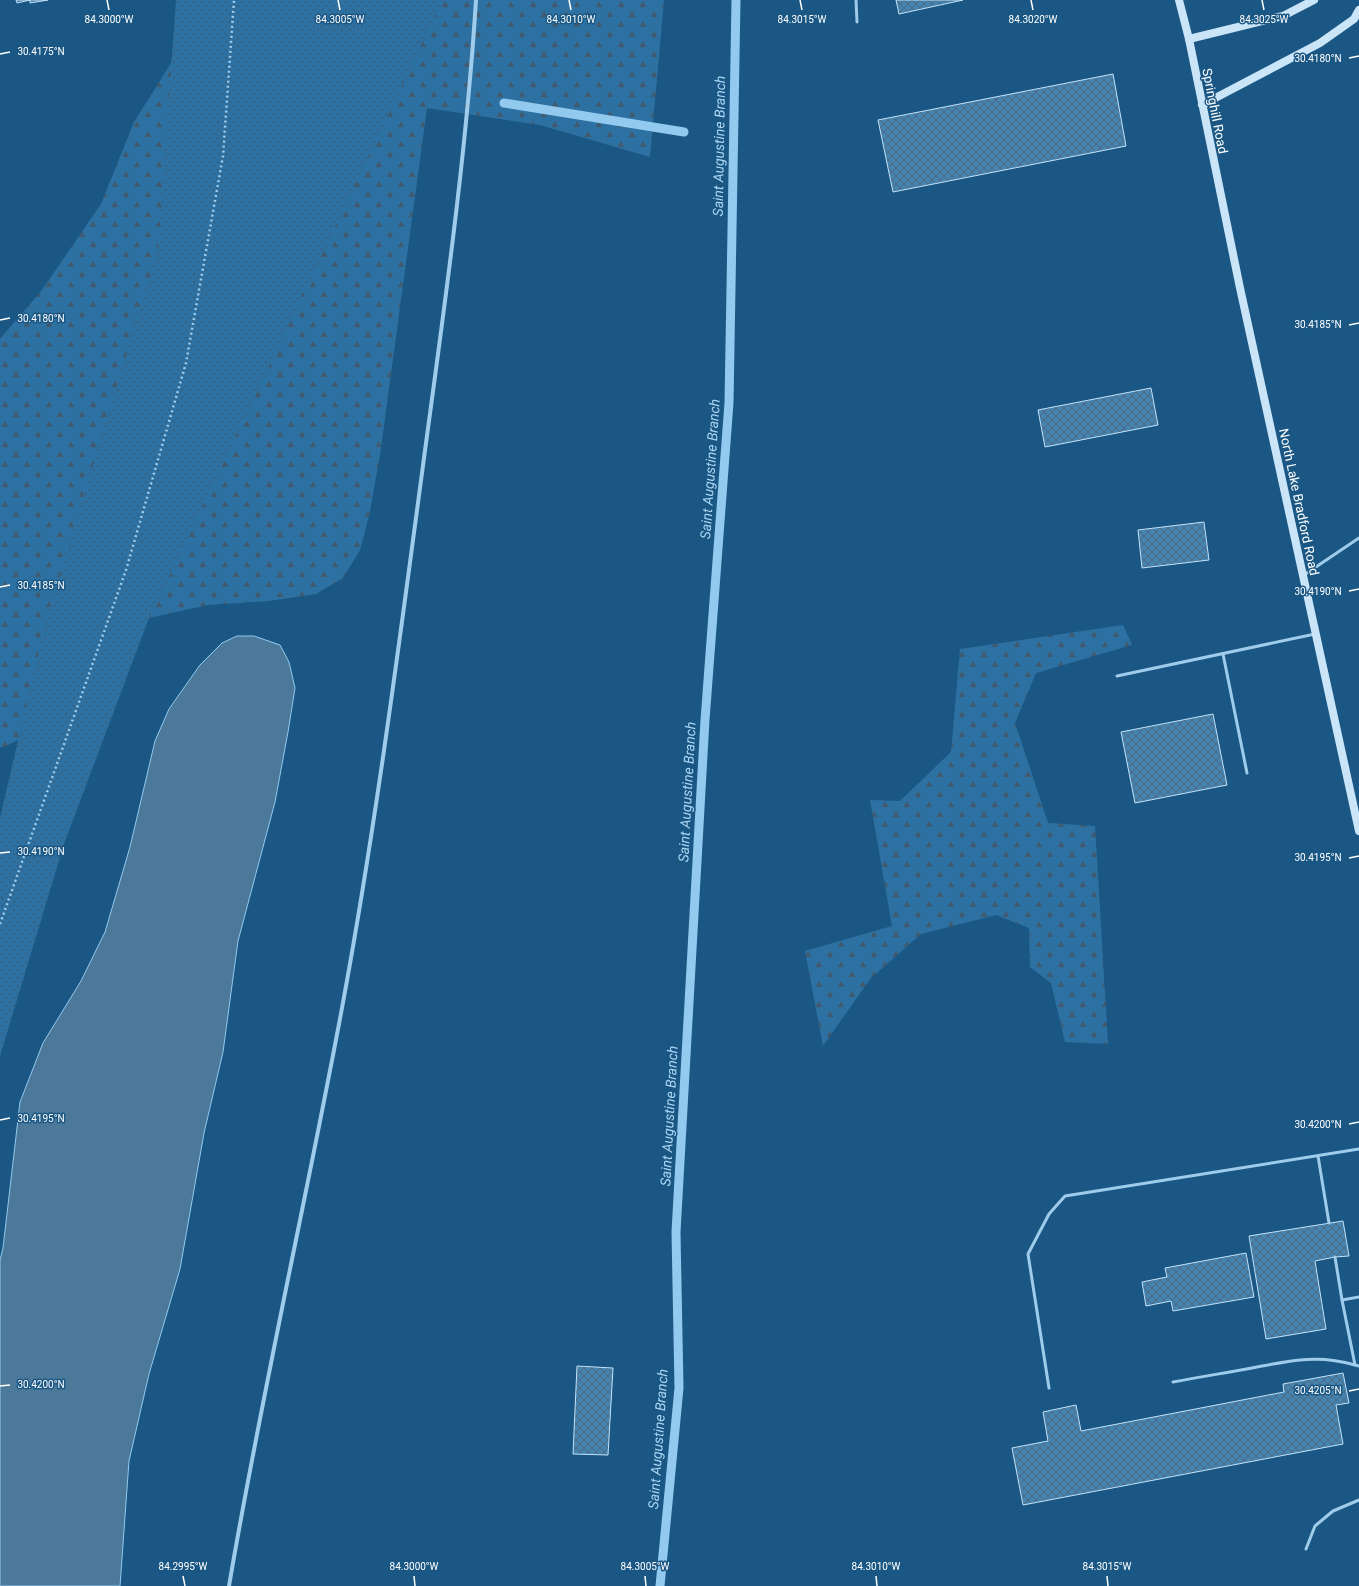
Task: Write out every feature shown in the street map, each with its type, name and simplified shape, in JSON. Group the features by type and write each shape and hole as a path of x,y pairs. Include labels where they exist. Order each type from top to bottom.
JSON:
{"main road":[{"name":"Springhill Road","path":"1179,0 1189,39 1226,226"},
{"path":"1189,39 1283,16 1314,0"},
{"path":"1202,105 1320,44 1354,19 1359,10"},
{"name":"North Lake Bradford Road","path":"1226,226 1359,831"}],"street":[{"path":"229,1586 342,1010 370,851 458,199 476,0"}],"lane":[{"path":"856,0 857,22"},
{"path":"1302,576 1359,538"},
{"path":"1117,676 1315,634"},
{"path":"1223,654 1247,773"},
{"path":"1049,1388 1028,1254 1049,1214 1065,1196 1359,1149"},
{"path":"1318,1156 1329,1223"},
{"path":"1335,1257 1355,1365"},
{"path":"1342,1300 1359,1297"},
{"path":"1173,1382 1294,1360 1321,1358 1359,1366"},
{"path":"1306,1549 1315,1526 1333,1511 1359,1500"}],"path":[{"path":"0,924 126,570 186,363 223,156 234,0"}],"green space":[{"path":"176,0 440,0 440,5 149,618 64,844 0,1056 0,818 44,629 158,250"},
{"path":"269,0 664,0 650,157 540,125 427,108 380,455 369,516 360,550 343,578 316,594 269,601 208,605 149,618 120,630 32,733 4,747 0,747 0,339 42,290 101,204 134,122 178,52"},
{"path":"1123,625 1132,645 1036,673 1015,723 1048,823 1095,826 1108,1044 1065,1042 1051,983 1030,967 1029,928 996,915 921,934 870,979 823,1046 805,951 892,926 870,800 900,801 951,752 960,649"}],"shaded area":[{"path":"237,636 254,636 280,645 289,662 295,688 275,802 238,941 223,1052 204,1133 180,1269 149,1374 129,1461 120,1586 0,1586 0,1260 3,1248 20,1102 43,1043 81,981 105,932 130,847 155,741 169,709 200,665 222,643"}],"building":[{"path":"16,0 30,0 17,3"},
{"path":"30,0 48,0 30,3"},
{"path":"896,0 963,0 899,14"},
{"path":"1113,74 1126,146 893,192 878,120"},
{"path":"1151,388 1158,425 1045,447 1038,410"},
{"path":"1204,522 1209,560 1142,568 1138,530"},
{"path":"1213,714 1227,785 1135,803 1121,732"},
{"path":"1343,1221 1349,1256 1315,1261 1326,1329 1266,1339 1249,1236"},
{"path":"1246,1253 1254,1297 1173,1311 1171,1301 1146,1306 1142,1282 1167,1277 1165,1268"},
{"path":"577,1366 613,1368 608,1455 573,1454"},
{"path":"1343,1373 1349,1403 1336,1405 1343,1444 1023,1505 1012,1448 1048,1441 1043,1412 1076,1405 1081,1431 1284,1392 1283,1384"}],"waterway":[{"name":"Saint Augustine Branch","path":"660,1586 679,1388 676,1232 705,720 729,403 736,0"},
{"path":"504,103 684,132"}]}
